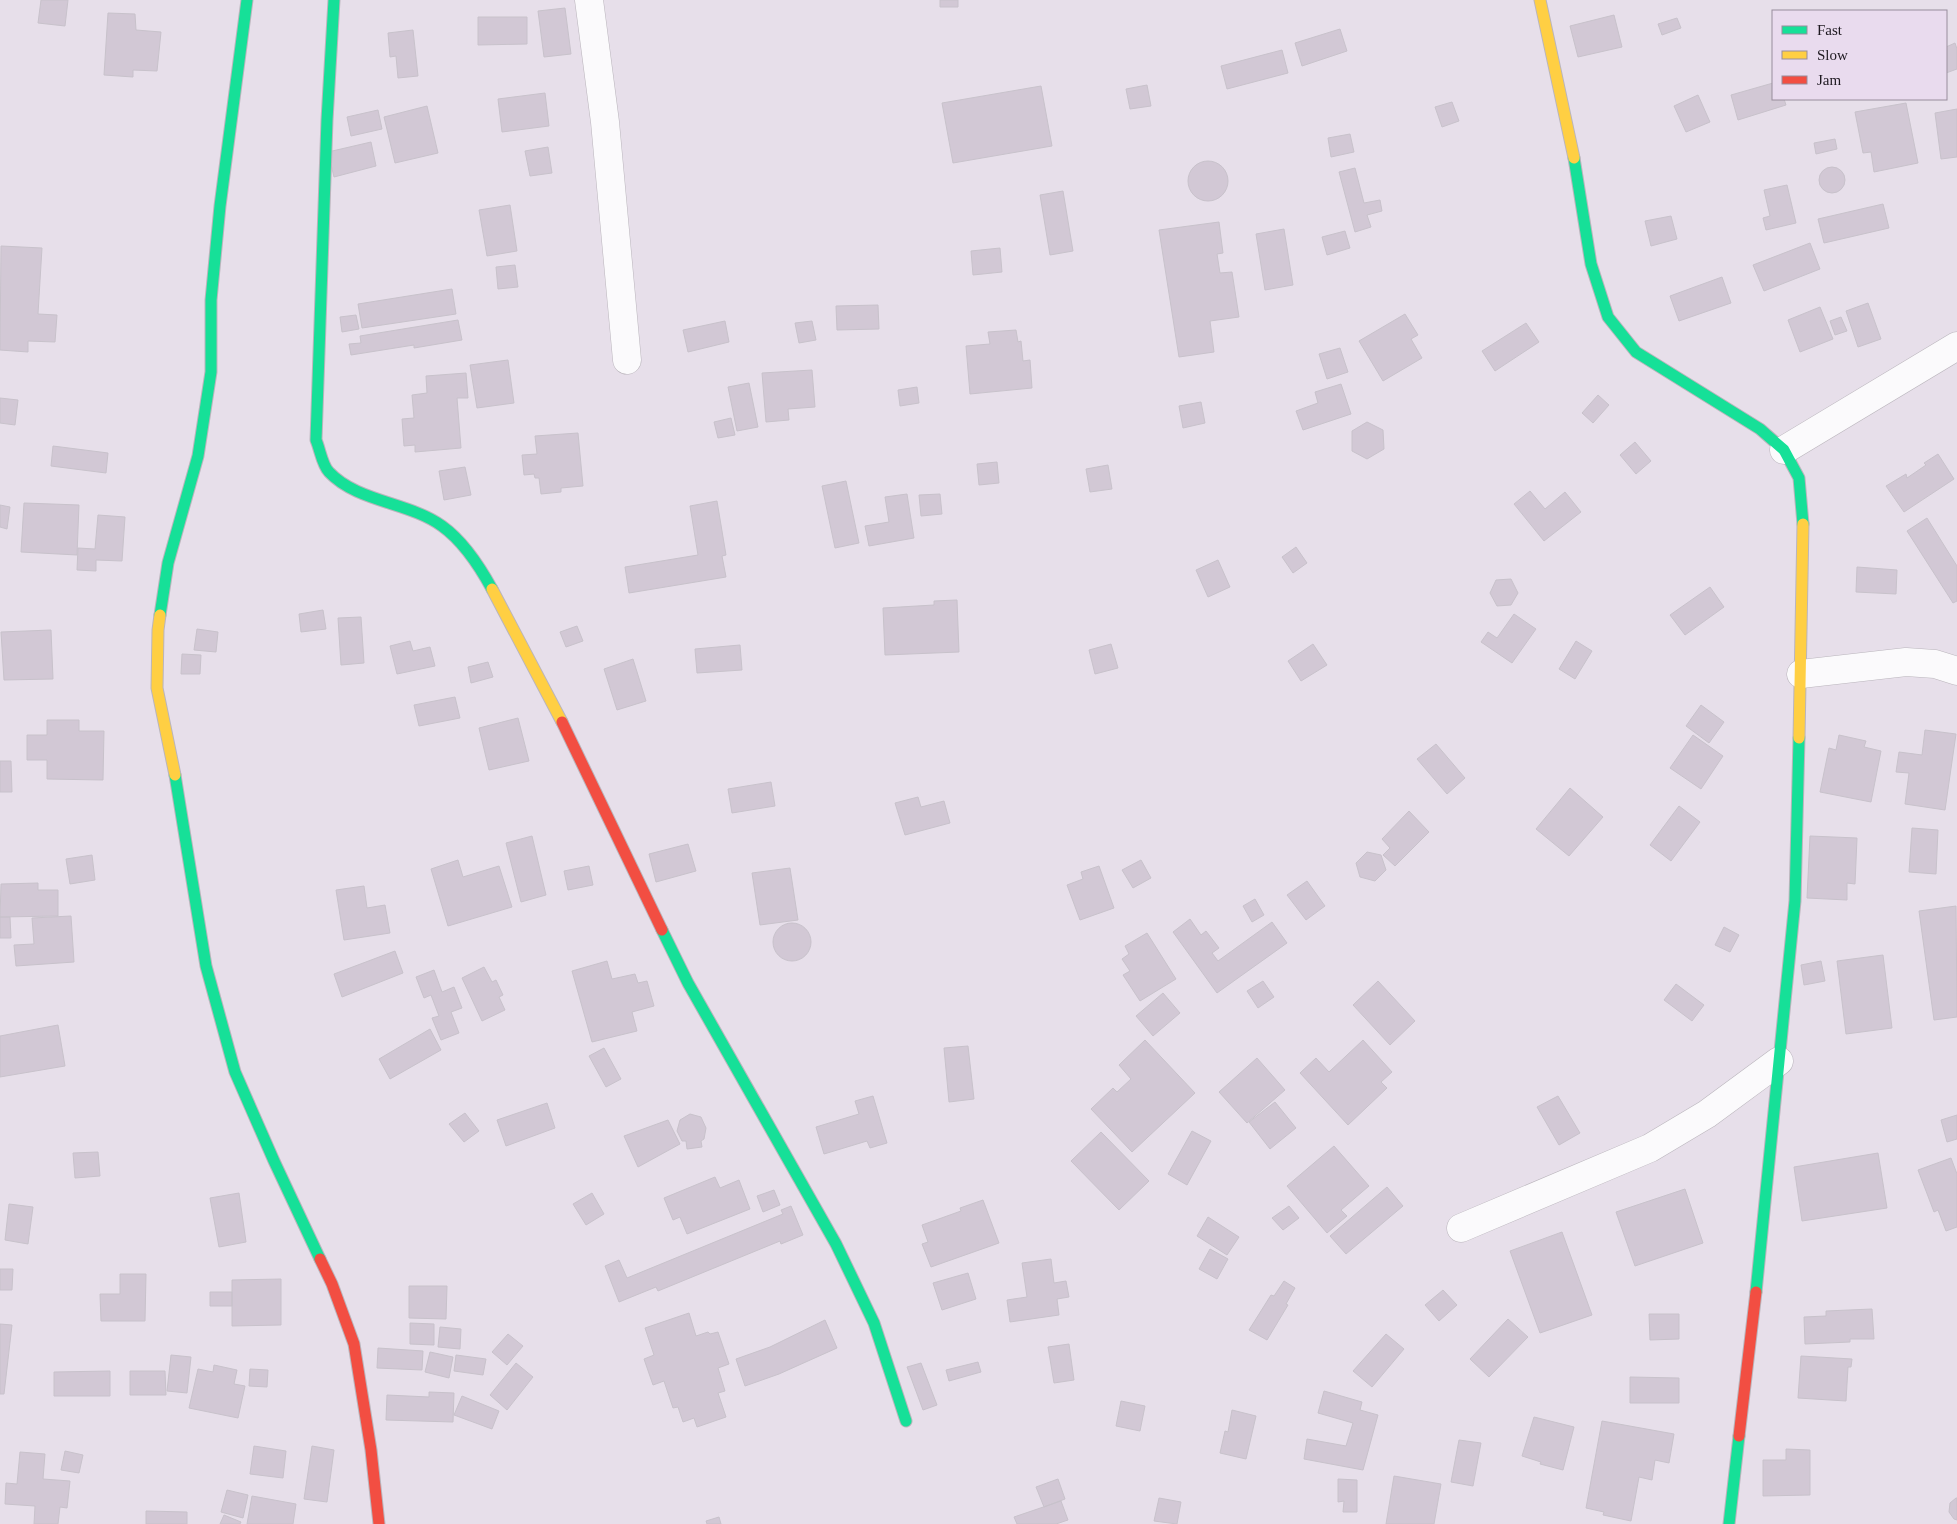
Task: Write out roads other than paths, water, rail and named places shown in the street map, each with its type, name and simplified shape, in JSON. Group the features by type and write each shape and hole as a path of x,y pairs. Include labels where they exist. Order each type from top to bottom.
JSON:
{"street":[{"path":"247,0 220,206 211,300 211,372 198,456 168,563 158,630 158,688 181,801 206,966 235,1072 274,1162 332,1284 354,1344 371,1450 379,1524"},
{"path":"334,0 327,120 316,440 328,471 353,490 412,511 442,526 465,548 490,585 570,738 688,983 836,1244 874,1323 906,1421"},
{"path":"589,0 605,122 627,360"},
{"path":"1540,0 1570,134 1591,264 1608,318 1636,352 1760,428 1784,450 1798,478 1804,533 1795,901 1760,1260 1729,1524"},
{"path":"1784,450 1957,346"},
{"path":"1801,674 1906,662 1935,664 1957,670"},
{"path":"1462,1228 1650,1148 1707,1114 1779,1061"}]}
